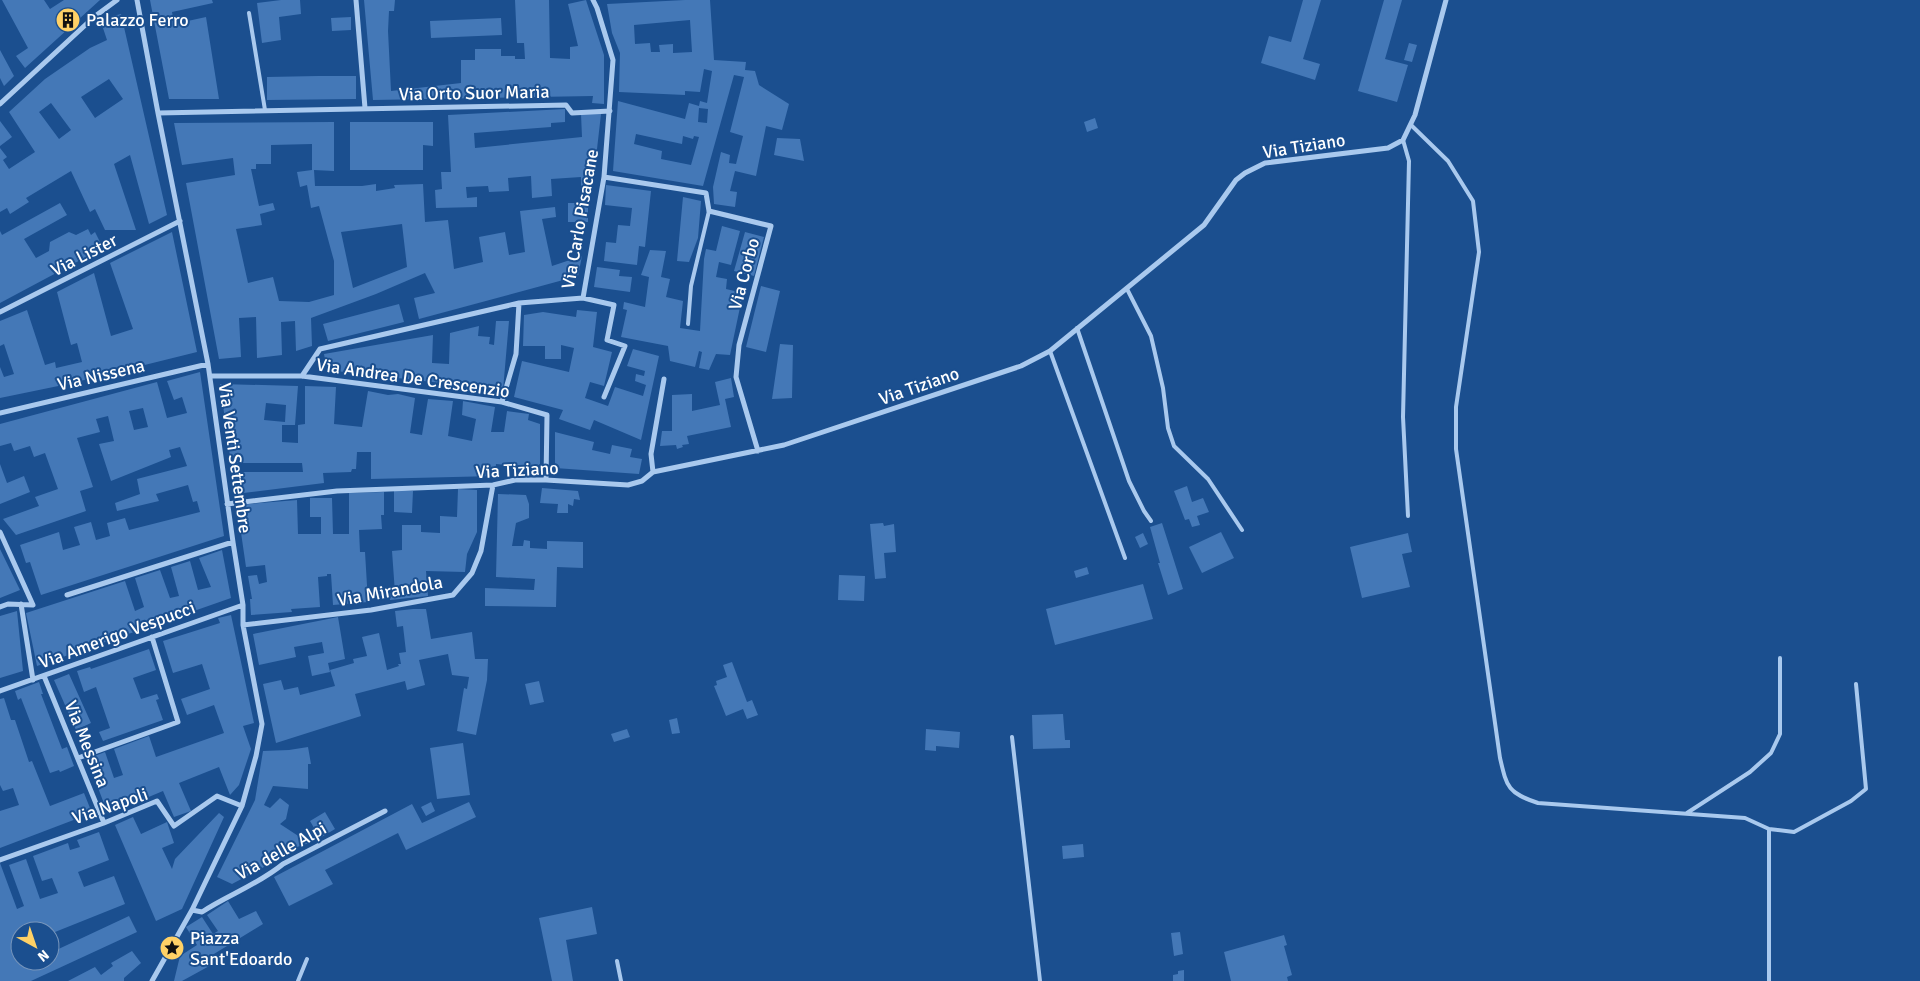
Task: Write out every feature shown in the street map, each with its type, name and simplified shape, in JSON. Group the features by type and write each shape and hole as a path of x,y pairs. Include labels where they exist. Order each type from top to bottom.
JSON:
{"street":[{"path":"0,104 94,17 117,0"},
{"name":"Via Venti Settembre","path":"137,0 208,364 232,542 244,605 243,625 262,724 256,756 242,806 192,910"},
{"path":"356,0 365,108"},
{"name":"Via Carlo Pisacane","path":"302,376 320,349 519,303 583,298 604,177 613,60 593,0"},
{"path":"1403,140 1421,99 1446,0"},
{"name":"Via Orto Suor Maria","path":"158,113 365,108 439,109 566,105 572,113 610,111"},
{"name":"Via Tiziano","path":"227,504 337,491 493,485 515,480 628,485 642,481 653,472 784,445 1021,366 1050,351 1204,225 1236,180 1265,162 1388,148 1403,140"},
{"path":"604,177 706,193 709,211"},
{"name":"Via Corbo","path":"709,211 771,226 739,345 736,377 758,451"},
{"name":"Via Lister","path":"0,312 180,221"},
{"path":"583,298 614,304 607,340 625,346 604,397"},
{"path":"502,402 516,354 519,303"},
{"name":"Via Nissena","path":"0,413 208,364"},
{"name":"Via Andrea De Crescenzio","path":"210,376 302,376 502,402 547,415 546,480"},
{"path":"653,472 652,454 664,379"},
{"name":"Via Mirandola","path":"243,625 372,610 453,596 472,573 481,551 493,485"},
{"path":"0,532 33,605 8,604 0,607"},
{"path":"67,595 232,542"},
{"path":"20,604 33,680"},
{"name":"Via Amerigo Vespucci","path":"0,692 244,605"},
{"path":"78,758 178,722 152,637"},
{"name":"Via Messina","path":"44,676 104,823"},
{"name":"Via Napoli","path":"0,860 104,823 157,801 174,826 217,796 242,806"},
{"name":"Via delle Alpi","path":"192,910 202,912 283,864 384,811"},
{"path":"152,981 192,910"}],"lane":[{"path":"249,13 265,110"},
{"path":"1411,125 1448,161 1473,201 1479,252 1456,407 1456,449 1500,758 1506,783 1517,796 1538,803 1745,818 1769,829 1794,832 1851,801 1866,789 1856,684"},
{"path":"1403,140 1409,161 1403,417 1408,516"},
{"path":"688,324 691,286 709,211"},
{"path":"1126,289 1151,336 1163,388 1168,428 1174,446 1208,480 1242,530"},
{"path":"1077,328 1129,481 1151,521"},
{"path":"1050,351 1126,558"},
{"path":"1687,813 1750,772 1771,752 1780,734 1780,658"},
{"path":"1012,737 1040,981"},
{"path":"1769,829 1770,981"},
{"path":"298,981 307,959"},
{"path":"617,961 620,981"}],"building":[{"path":"2,0 44,0 50,9 64,0 100,0 25,68 16,56 28,48"},
{"path":"150,0 212,0 213,3 172,12 174,24 206,17 219,99 169,99"},
{"path":"300,0 301,14 279,17 281,40 262,43 257,3"},
{"path":"364,0 395,0 394,11 389,11 388,31 391,91 461,83 461,60 475,60 475,49 501,49 501,56 515,56 515,59 525,59 524,43 517,43 515,0 549,0 550,58 570,59 570,47 578,46 568,4 586,0 604,55 604,104 592,103 593,96 373,100"},
{"path":"710,0 714,60 746,62 745,70 755,71 759,85 789,104 782,130 766,126 756,176 735,171 730,191 737,192 735,207 714,204 713,187 721,152 730,155 729,163 736,164 743,136 730,132 744,77 734,75 703,186 613,171 618,101 685,119 689,103 699,106 700,101 707,103 712,71 704,69 700,92 685,91 685,95 619,92 620,53 612,33 607,4","holes":["690,20 692,52 673,53 673,44 659,45 660,52 651,52 650,43 635,44 634,25","699,108 708,109 707,123 698,122","636,134 682,144 683,136 693,139 694,136 699,137 691,165 661,159 662,151 634,144"]},
{"path":"1303,0 1321,0 1303,59 1320,64 1315,80 1261,63 1269,36 1291,42"},
{"path":"1384,0 1402,0 1385,59 1408,65 1397,102 1358,91"},
{"path":"121,14 167,215 149,224 130,155 114,164 136,230 105,230 95,209 90,212 71,171 26,198 29,202 10,214 7,208 0,212 0,148 7,157 3,160 9,169 35,152 9,112 45,79 90,48 107,40 100,19","holes":["109,79 123,99 95,118 81,97","51,103 71,130 59,139 39,112"]},
{"path":"351,17 351,30 332,31 331,18"},
{"path":"501,18 502,35 431,38 430,21"},
{"path":"1409,43 1417,45 1412,62 1404,60"},
{"path":"0,50 14,76 4,86 0,78"},
{"path":"356,76 356,99 267,100 267,77"},
{"path":"565,109 565,122 551,123 551,127 474,133 475,148 582,137 581,114 601,114 592,193 581,194 581,177 551,179 552,196 532,198 531,176 508,178 509,191 489,192 488,186 466,187 467,198 477,197 477,207 436,208 435,190 442,189 441,172 451,172 448,115"},
{"path":"1095,118 1098,128 1087,132 1084,122"},
{"path":"0,121 12,137 0,146"},
{"path":"334,122 334,171 314,170 315,186 362,186 376,184 376,191 395,188 394,185 423,184 425,222 448,220 454,269 483,262 479,237 505,232 509,255 525,252 520,211 555,207 556,217 542,219 552,266 582,256 578,276 419,319 414,298 435,293 425,273 376,294 311,318 312,346 296,351 295,321 281,322 282,355 257,358 256,317 239,318 241,357 219,359 186,183 235,175 233,158 182,165 174,123","holes":["312,144 312,170 297,172 300,187 307,185 311,208 319,206 334,261 334,295 309,302 279,301 273,277 248,283 236,229 262,225 260,214 275,210 273,203 259,206 251,169 256,169 256,164 271,164 271,145","402,224 407,267 353,288 341,232"]},
{"path":"350,122 433,122 433,146 423,145 423,170 350,170"},
{"path":"777,138 800,139 804,161 774,155"},
{"path":"606,185 651,191 645,247 639,246 637,265 604,261 606,242 616,243 618,225 630,226 632,208 605,205"},
{"path":"683,197 701,201 698,238 689,262 677,261"},
{"path":"60,203 67,215 24,239 36,258 49,251 50,242 69,232 76,235 88,229 91,235 95,232 103,248 0,303 0,231 2,235"},
{"path":"568,203 588,203 588,222 568,222"},
{"path":"722,226 740,231 731,265 719,262 716,277 727,279 726,289 743,293 730,355 716,354 709,370 699,368 702,352 699,351 695,367 670,361 668,346 621,337 627,310 623,309 624,302 645,307 649,277 641,275 650,250 666,251 661,277 670,279 666,297 683,301 680,328 700,331 706,249 716,251"},
{"path":"172,232 197,352 68,384 0,398 0,367 4,377 14,374 4,344 0,346 0,321 27,310 45,365 55,362 56,368 82,362 77,343 71,345 57,292 94,273 111,336 133,329 110,263"},
{"path":"745,232 764,237 754,276 734,271"},
{"path":"597,267 620,270 619,276 632,277 630,292 594,287"},
{"path":"761,286 780,291 766,352 746,347"},
{"path":"399,304 404,322 328,341 323,324"},
{"path":"577,310 597,312 593,347 612,352 604,386 590,382 585,398 608,406 615,387 643,396 646,385 635,381 636,374 644,376 645,371 627,366 633,349 659,356 641,440 594,420 590,430 559,419 563,410 514,397 522,361 569,372 574,348 561,345 561,359 545,359 545,346 523,346 524,315 543,312 576,317"},
{"path":"496,321 509,321 503,390 327,370 324,354 433,335 432,363 449,364 450,333 479,326 478,336 490,337 489,344 494,345"},
{"path":"780,344 793,345 792,398 772,399"},
{"path":"200,372 224,536 41,595 30,562 26,563 20,545 59,532 63,550 80,545 74,527 91,522 96,540 110,536 107,523 125,518 129,530 200,512 197,501 193,502 188,485 156,494 159,501 117,511 115,503 140,494 137,479 187,466 180,447 169,450 171,457 111,481 99,444 114,441 108,416 96,419 100,432 77,438 93,487 80,491 86,511 16,535 3,519 39,506 35,497 58,489 45,453 34,457 30,446 14,451 11,443 0,446 0,424 157,382 167,418 187,413 182,397 174,400 167,381","holes":["143,408 148,427 134,430 129,411"]},
{"path":"731,378 734,397 725,399 731,427 687,436 689,444 682,445 683,447 677,449 676,445 660,446 662,431 672,431 672,395 692,394 692,411 720,405 715,382"},
{"path":"220,384 298,386 295,425 282,425 282,442 298,443 298,425 305,424 305,386 336,387 334,424 362,427 368,391 415,398 410,433 422,435 428,399 453,401 448,436 472,441 476,419 462,415 463,401 495,407 491,432 504,432 507,411 529,414 528,420 540,424 540,468 496,464 495,476 371,479 371,452 357,452 356,469 352,469 351,472 323,473 324,483 235,494 232,472 303,472 302,463 231,463","holes":["266,403 286,405 285,422 264,420"]},
{"path":"555,432 594,442 592,450 610,454 612,445 632,449 630,457 642,459 639,474 555,468"},
{"path":"0,464 7,483 24,476 30,492 0,504"},
{"path":"1187,486 1192,502 1203,498 1209,512 1197,516 1200,525 1192,527 1189,519 1185,520 1174,491"},
{"path":"542,488 578,491 580,500 574,499 573,506 568,504 568,513 557,513 558,504 540,503"},
{"path":"458,489 477,490 477,532 467,554 465,572 426,571 428,596 390,600 389,593 395,593 392,551 402,550 402,525 421,525 421,532 440,533 440,516 457,517"},
{"path":"394,490 413,491 412,513 394,512"},
{"path":"384,492 384,515 381,515 382,529 359,530 360,552 365,552 368,602 333,605 331,574 327,574 327,576 318,577 320,607 291,609 292,612 251,615 250,599 252,599 248,576 257,575 259,584 267,582 265,565 246,567 237,505 297,500 298,534 321,534 321,517 310,517 310,498 332,498 333,534 349,534 349,493"},
{"path":"498,494 526,495 529,504 529,518 516,523 512,546 523,546 524,540 530,541 530,548 547,549 547,541 583,542 583,568 557,567 556,607 485,606 485,588 534,590 535,579 496,577"},
{"path":"883,523 884,526 894,524 896,552 884,553 886,578 875,579 870,524"},
{"path":"1162,523 1183,589 1168,595 1150,527"},
{"path":"1221,532 1234,558 1202,573 1189,547"},
{"path":"1143,533 1148,544 1140,548 1135,537"},
{"path":"1408,533 1412,552 1402,554 1410,587 1362,598 1350,547"},
{"path":"0,549 20,590 0,598"},
{"path":"222,550 231,598 37,666 26,613 125,581 135,611 144,607 135,578 160,570 170,598 179,596 171,567 190,561 198,590 211,587 199,558"},
{"path":"1087,567 1089,574 1076,578 1074,571"},
{"path":"839,575 865,576 864,601 838,600"},
{"path":"1143,584 1153,619 1055,645 1046,609"},
{"path":"426,609 431,639 472,632 475,659 488,659 487,680 476,735 457,731 464,688 467,689 469,677 452,675 448,654 419,660 425,685 407,690 405,681 355,694 361,716 276,743 263,684 281,680 284,690 298,687 300,695 335,686 330,670 354,663 353,659 367,656 362,637 379,633 387,670 399,666 398,664 401,664 399,653 406,652 403,626 397,627 395,611"},
{"path":"17,611 23,671 0,678 0,616"},
{"path":"231,615 254,723 243,726 251,749 239,785 230,795 219,767 179,783 191,811 174,817 163,791 108,814 87,759 105,752 114,778 123,775 114,749 149,736 156,757 224,733 214,705 187,715 181,699 210,689 202,664 173,673 163,641 220,623 218,618"},
{"path":"338,617 345,659 328,663 330,672 312,676 308,656 324,653 322,642 294,647 296,657 259,665 253,634"},
{"path":"149,649 156,670 133,678 141,699 157,694 159,699 156,700 163,720 103,741 99,732 110,728 96,687 84,692 77,671 90,667 91,669"},
{"path":"732,662 747,702 752,700 758,715 747,719 743,709 726,716 714,686 717,685 716,681 727,677 723,665"},
{"path":"69,674 91,723 76,730 54,680"},
{"path":"539,681 544,702 530,705 525,684"},
{"path":"39,682 43,694 41,694 62,749 67,747 74,766 60,772 59,770 50,773 21,698 18,700 15,691"},
{"path":"4,698 11,720 15,720 29,762 32,761 50,806 84,793 92,813 0,848 0,811 19,805 13,788 3,791 0,785 0,699"},
{"path":"1063,714 1065,740 1070,740 1070,748 1033,749 1032,715"},
{"path":"677,718 680,733 672,734 669,720"},
{"path":"627,729 630,737 614,742 611,734"},
{"path":"926,729 960,732 959,748 936,746 936,751 925,750"},
{"path":"463,743 470,795 437,799 430,748"},
{"path":"308,747 311,764 308,764 308,789 273,786 264,805 270,808 280,798 289,805 286,819 280,824 309,843 273,855 264,867 232,884 217,877 255,800 263,751"},
{"path":"431,802 435,811 426,816 421,807"},
{"path":"469,802 476,817 406,850 398,833 325,870 333,884 289,906 274,877 412,804 422,823"},
{"path":"325,812 335,829 320,838 310,821"},
{"path":"219,813 224,817 182,909 156,921 115,825 133,817 141,834 167,822 174,843 162,848 172,869 175,859"},
{"path":"99,832 109,860 78,872 84,887 114,876 125,904 60,930 60,921 10,921 10,971 53,971 31,981 0,981 0,863 17,909 24,906 9,865 26,859 40,899 58,893 52,878 42,881 33,856 68,843 70,850 80,847 77,840"},
{"path":"1083,844 1084,857 1063,859 1062,846"},
{"path":"228,901 239,919 256,911 263,924 209,957 213,964 182,981 174,981 180,956 197,945 186,927 202,917 213,934 218,931 207,915"},
{"path":"592,907 597,934 566,940 573,981 552,981 539,918"},
{"path":"129,916 137,932 60,968 60,948"},
{"path":"1180,932 1183,954 1174,956 1171,933"},
{"path":"1284,935 1287,945 1284,946 1292,975 1287,977 1288,981 1231,981 1224,952"},
{"path":"132,951 141,963 124,978 124,981 68,981 95,967 101,975 113,966 111,963"},
{"path":"1184,970 1184,981 1173,981 1173,975 1178,974 1178,971"}],"place":[{"name":"Palazzo Ferro","path":"68,20"},
{"name":"Piazza Sant'Edoardo","path":"172,948"}]}
